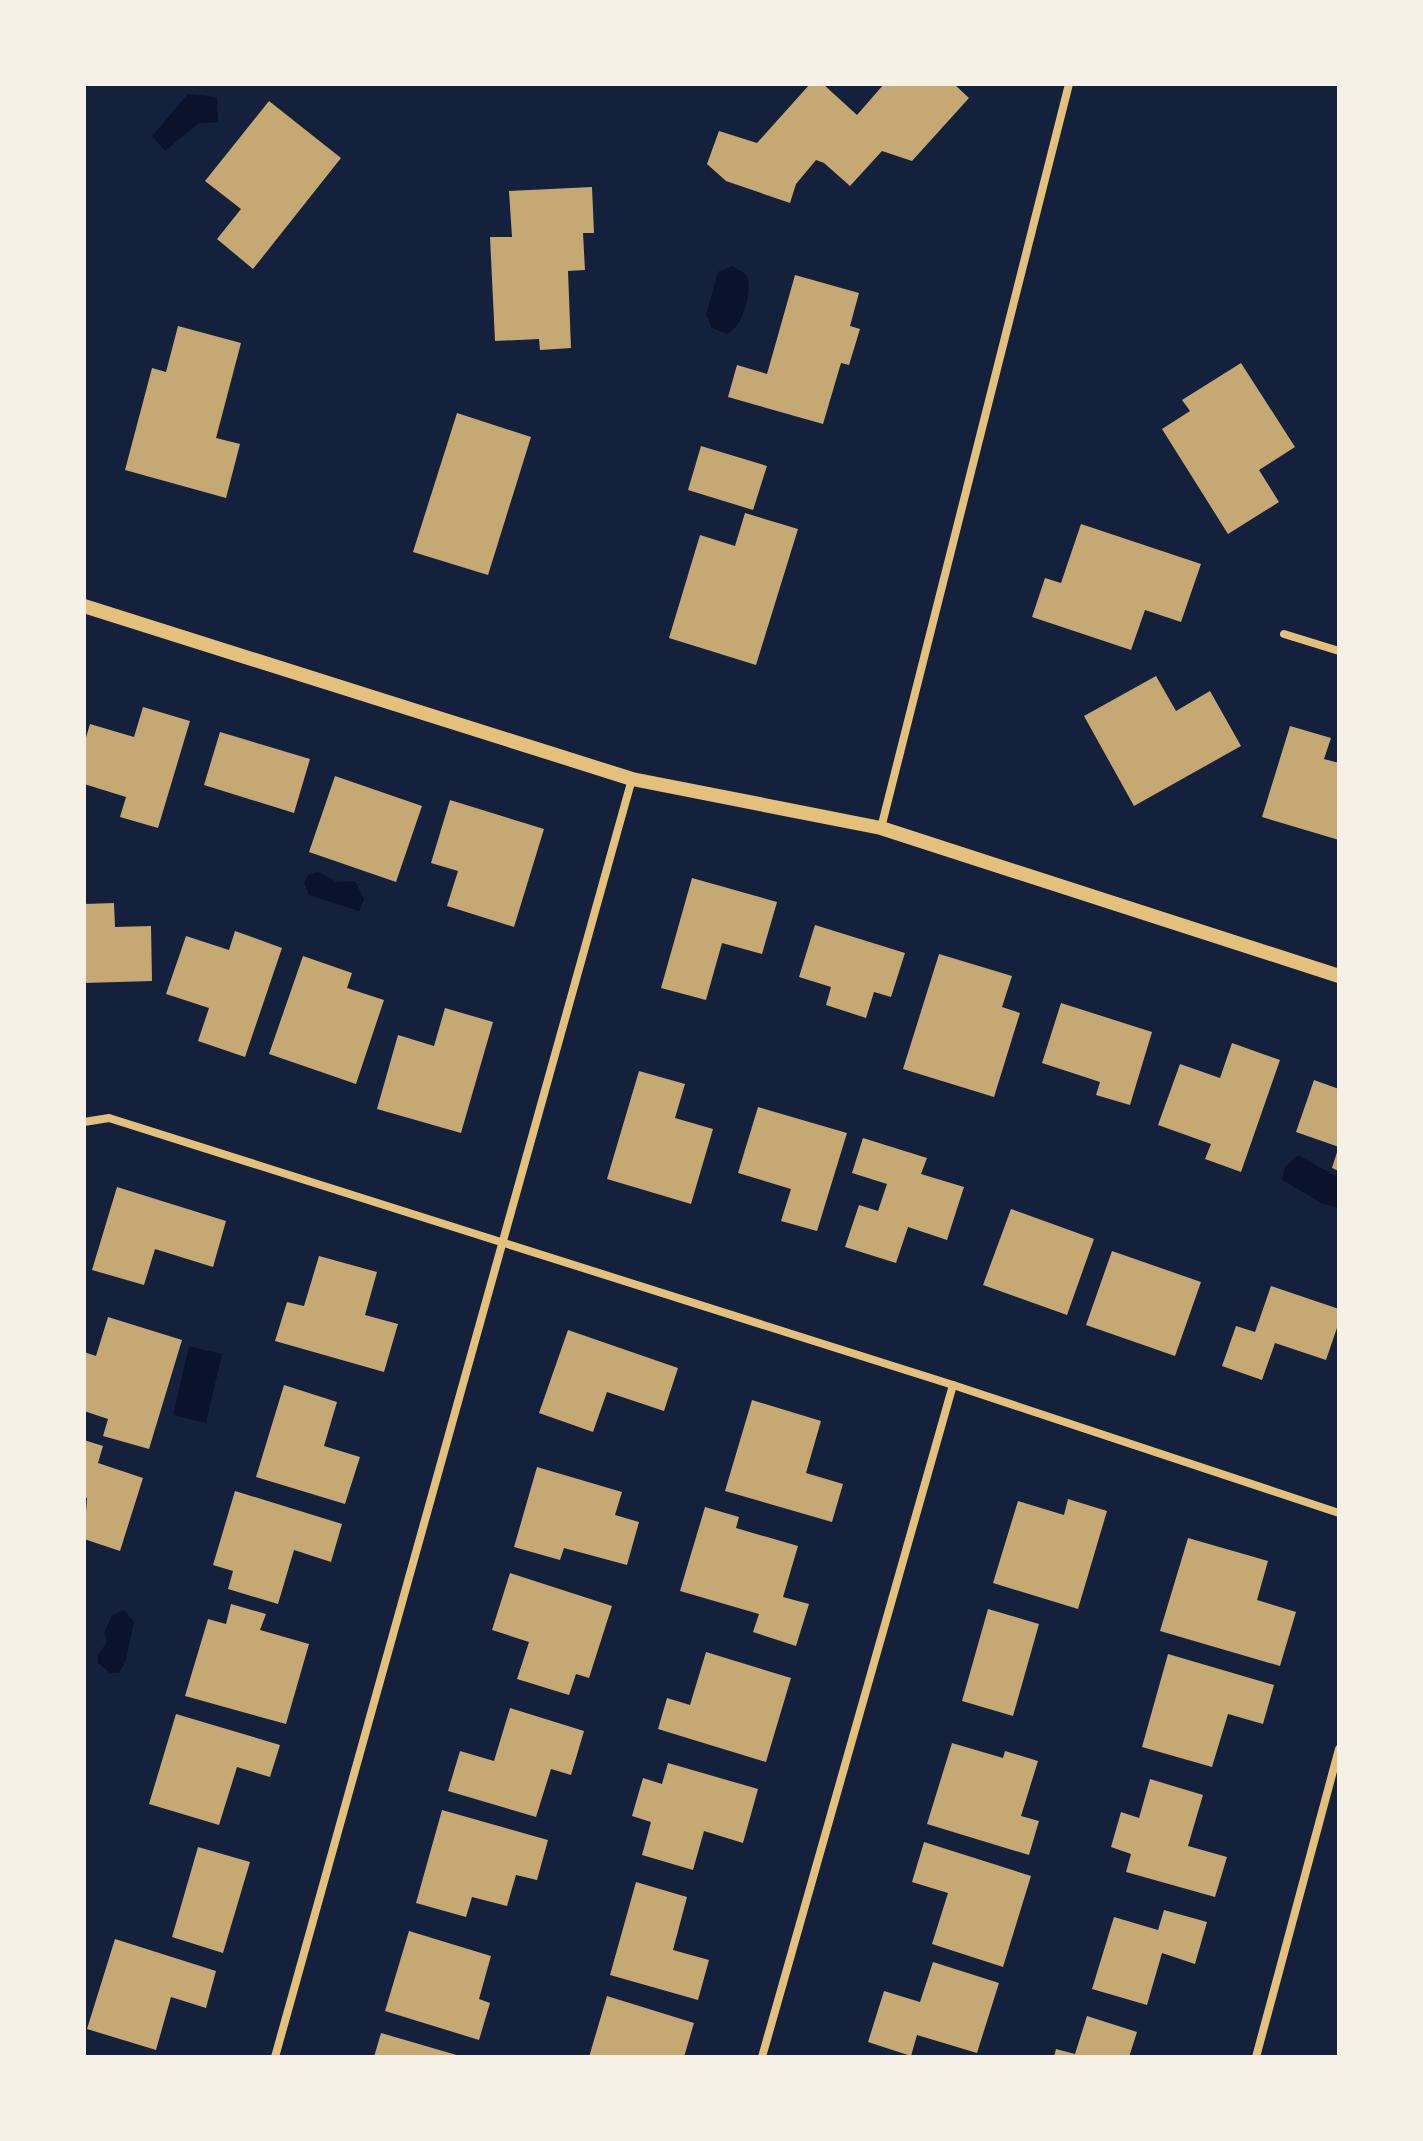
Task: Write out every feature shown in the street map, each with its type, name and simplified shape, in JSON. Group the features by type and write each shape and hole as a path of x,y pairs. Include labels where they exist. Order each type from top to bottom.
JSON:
{"street":[{"path":"881,828 1069,84"},
{"path":"84,606 632,779 881,828 1339,976"},
{"path":"1284,634 1339,651"},
{"path":"275,2057 632,779"},
{"path":"84,1122 109,1118 953,1385 1339,1513"},
{"path":"762,2057 953,1385"},
{"path":"1256,2057 1339,1749"}],"water":[{"path":"188,94 217,97 218,122 199,123 165,151 152,136"},
{"path":"732,266 746,274 749,288 742,316 727,334 712,328 706,315 718,272"},
{"path":"318,872 337,882 355,881 364,899 359,911 309,895 304,883 308,875"},
{"path":"1298,1155 1339,1178 1339,1208 1323,1204 1282,1180 1285,1167"},
{"path":"189,1346 222,1354 206,1423 173,1415"},
{"path":"124,1610 134,1622 126,1660 119,1673 110,1673 98,1663 98,1655 107,1642 104,1633 112,1615"}],"building":[{"path":"810,84 823,84 857,115 884,84 954,84 969,98 912,161 882,151 850,186 824,163 816,160 796,184 790,203 726,181 707,164 719,131 757,143"},
{"path":"269,101 341,158 253,269 217,239 241,209 205,181"},
{"path":"592,187 594,233 583,233 585,270 568,271 571,348 540,350 539,339 495,341 490,237 512,237 509,191"},
{"path":"795,275 859,293 850,326 860,329 849,365 841,363 823,424 728,397 737,365 767,374"},
{"path":"178,326 241,343 216,438 240,444 226,498 125,470 152,368 166,372"},
{"path":"1241,363 1295,447 1259,470 1279,502 1228,534 1162,429 1190,411 1182,400"},
{"path":"457,413 531,437 488,575 413,552"},
{"path":"701,446 767,466 753,510 688,490"},
{"path":"745,513 798,529 756,665 669,638 700,535 735,546"},
{"path":"1081,524 1201,564 1181,622 1145,610 1131,650 1032,617 1045,578 1061,583"},
{"path":"1156,676 1176,711 1210,691 1241,746 1134,806 1084,716"},
{"path":"143,707 190,721 158,828 120,817 126,797 84,784 84,744 90,724 134,737"},
{"path":"1290,726 1331,738 1324,759 1339,763 1339,840 1262,817"},
{"path":"220,732 310,759 294,813 204,785"},
{"path":"335,776 422,806 396,882 309,852"},
{"path":"450,800 544,829 514,927 447,906 458,871 431,863"},
{"path":"692,878 777,902 762,954 722,943 706,1000 661,988"},
{"path":"114,903 115,927 151,926 152,981 84,983 84,904"},
{"path":"815,925 905,953 891,997 874,992 866,1018 826,1005 831,987 799,977"},
{"path":"235,931 282,948 245,1057 198,1041 209,1008 166,994 186,936 229,950"},
{"path":"939,954 1012,976 1002,1007 1020,1013 994,1097 903,1069"},
{"path":"303,956 352,973 347,988 384,1000 356,1084 269,1054"},
{"path":"1061,1003 1152,1032 1130,1105 1096,1095 1100,1082 1042,1063"},
{"path":"445,1008 493,1022 461,1133 377,1109 398,1035 434,1046"},
{"path":"1232,1043 1280,1060 1241,1172 1205,1159 1211,1144 1158,1125 1180,1064 1220,1078"},
{"path":"639,1071 685,1084 675,1118 713,1129 691,1204 607,1179"},
{"path":"1314,1080 1339,1089 1339,1147 1296,1132"},
{"path":"758,1107 847,1133 817,1231 781,1221 791,1189 738,1173"},
{"path":"863,1138 927,1158 921,1174 964,1187 947,1240 908,1227 896,1263 845,1247 859,1205 878,1211 887,1184 852,1173"},
{"path":"1339,1149 1339,1171 1332,1168"},
{"path":"117,1187 226,1221 213,1267 155,1249 144,1285 92,1270"},
{"path":"1011,1209 1094,1239 1067,1315 983,1285"},
{"path":"1112,1251 1201,1282 1175,1356 1086,1325"},
{"path":"319,1256 377,1272 365,1315 398,1324 384,1372 275,1341 287,1302 304,1306"},
{"path":"1271,1286 1339,1309 1339,1322 1326,1360 1275,1343 1262,1380 1222,1366 1236,1326 1255,1332"},
{"path":"108,1317 182,1340 149,1449 103,1436 108,1419 84,1411 84,1352 96,1356"},
{"path":"568,1330 678,1368 664,1411 607,1392 593,1432 539,1413"},
{"path":"284,1385 337,1402 324,1446 360,1457 345,1504 256,1477"},
{"path":"752,1400 821,1421 806,1473 843,1484 832,1522 725,1491"},
{"path":"84,1440 103,1446 98,1463 143,1478 120,1551 84,1539 87,1498 84,1497"},
{"path":"537,1467 622,1492 615,1515 639,1522 627,1565 564,1548 560,1560 514,1547"},
{"path":"235,1491 342,1524 331,1562 294,1550 278,1604 228,1589 233,1571 213,1565"},
{"path":"1068,1499 1107,1511 1078,1609 993,1583 1018,1501 1064,1515"},
{"path":"705,1507 739,1517 736,1528 798,1546 783,1597 809,1604 796,1646 753,1632 759,1614 680,1591"},
{"path":"1188,1538 1268,1561 1257,1600 1296,1612 1280,1666 1160,1631"},
{"path":"510,1573 612,1606 589,1678 576,1674 569,1695 517,1679 529,1642 492,1630"},
{"path":"231,1604 266,1614 260,1630 309,1644 286,1724 185,1696 208,1619 226,1624"},
{"path":"988,1609 1039,1624 1013,1716 962,1701"},
{"path":"706,1652 791,1678 766,1762 658,1729 667,1698 690,1705"},
{"path":"1168,1654 1274,1685 1263,1724 1228,1714 1212,1767 1142,1747"},
{"path":"510,1708 584,1731 571,1775 551,1769 536,1817 448,1791 460,1751 494,1761"},
{"path":"176,1714 280,1745 270,1777 237,1767 219,1825 149,1804"},
{"path":"952,1743 1003,1758 1005,1751 1038,1761 1021,1816 1039,1821 1029,1855 927,1824"},
{"path":"668,1763 758,1789 743,1843 704,1831 693,1870 642,1855 651,1822 632,1816 643,1778 662,1784"},
{"path":"1150,1779 1203,1795 1188,1846 1227,1857 1215,1897 1126,1872 1131,1854 1111,1847 1121,1812 1139,1818"},
{"path":"442,1810 548,1840 537,1880 516,1875 507,1906 472,1897 466,1917 416,1903"},
{"path":"924,1842 1031,1876 1003,1967 932,1944 948,1893 912,1882"},
{"path":"198,1847 250,1862 223,1953 172,1937"},
{"path":"636,1882 687,1897 673,1950 709,1960 698,2000 610,1975"},
{"path":"1164,1910 1207,1922 1195,1964 1162,1953 1147,2005 1092,1989 1114,1917 1158,1930"},
{"path":"409,1931 491,1956 479,1999 490,2003 479,2040 385,2011"},
{"path":"115,1939 216,1971 206,2008 171,1997 156,2050 87,2029"},
{"path":"933,1962 999,1983 977,2053 917,2035 911,2056 868,2042 884,1991 920,2002"},
{"path":"607,1996 694,2023 684,2057 589,2057"},
{"path":"1087,2016 1137,2032 1129,2057 1054,2057 1056,2049 1075,2054"},
{"path":"381,2033 460,2056 460,2057 374,2057"}]}
